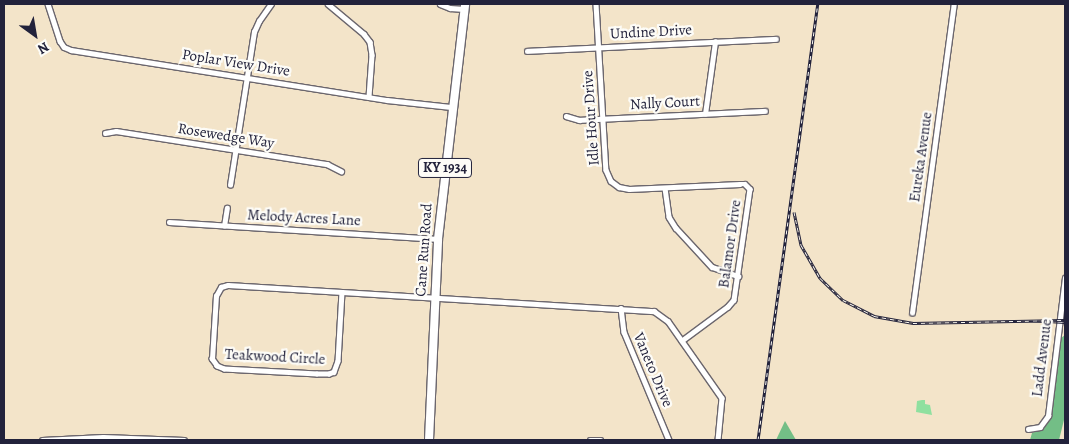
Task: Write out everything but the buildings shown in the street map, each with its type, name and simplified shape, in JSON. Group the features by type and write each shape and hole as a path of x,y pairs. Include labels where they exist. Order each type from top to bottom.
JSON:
{"highway":[{"name":"Cane Run Road","path":"429,440 438,239 464,6"}],"street":[{"name":"Poplar View Drive","path":"48,4 60,40 68,49 369,97 452,107"},
{"path":"230,185 254,32 271,4"},
{"path":"328,4 364,34 370,42 372,55 369,97"},
{"path":"440,4 450,8 464,6"},
{"name":"Idle Hour Drive","path":"596,4 606,170 611,181 619,187 629,189 740,184 747,186"},
{"name":"Eureka Avenue","path":"912,313 954,4"},
{"name":"Undine Drive","path":"528,51 776,39"},
{"path":"705,114 715,42"},
{"name":"Nally Court","path":"566,116 579,120 766,111"},
{"name":"Rosewedge Way","path":"105,133 116,132 328,164 341,171"},
{"name":"Balamor Drive","path":"682,341 731,304 735,295 750,192 747,186"},
{"path":"665,188 669,217 676,228 712,267 738,276"},
{"path":"224,226 227,208"},
{"name":"Melody Acres Lane","path":"169,222 438,239"},
{"name":"Ladd Avenue","path":"1028,428 1040,427 1048,416 1065,278"},
{"name":"Teakwood Circle","path":"342,292 338,361 332,373 317,374 224,369 217,366 213,361 216,296 221,287 228,285 621,308 657,312 668,322 722,398 718,440"},
{"name":"Vaneto Drive","path":"621,308 624,332 669,440"},
{"path":"43,440 184,440"},
{"path":"590,440 600,440"}],"green space":[{"path":"1065,335 1065,416 1059,440 1030,440 1032,433 1043,429 1049,421 1061,338"},
{"path":"925,400 925,404 930,405 932,415 916,412 917,401"},
{"path":"785,421 796,440 776,440"}],"tram line":[{"path":"1028,321 1065,323"}],"railway":[{"path":"758,440 818,4"},
{"path":"794,212 801,245 820,278 843,300 874,316 913,323 1065,320"}]}
